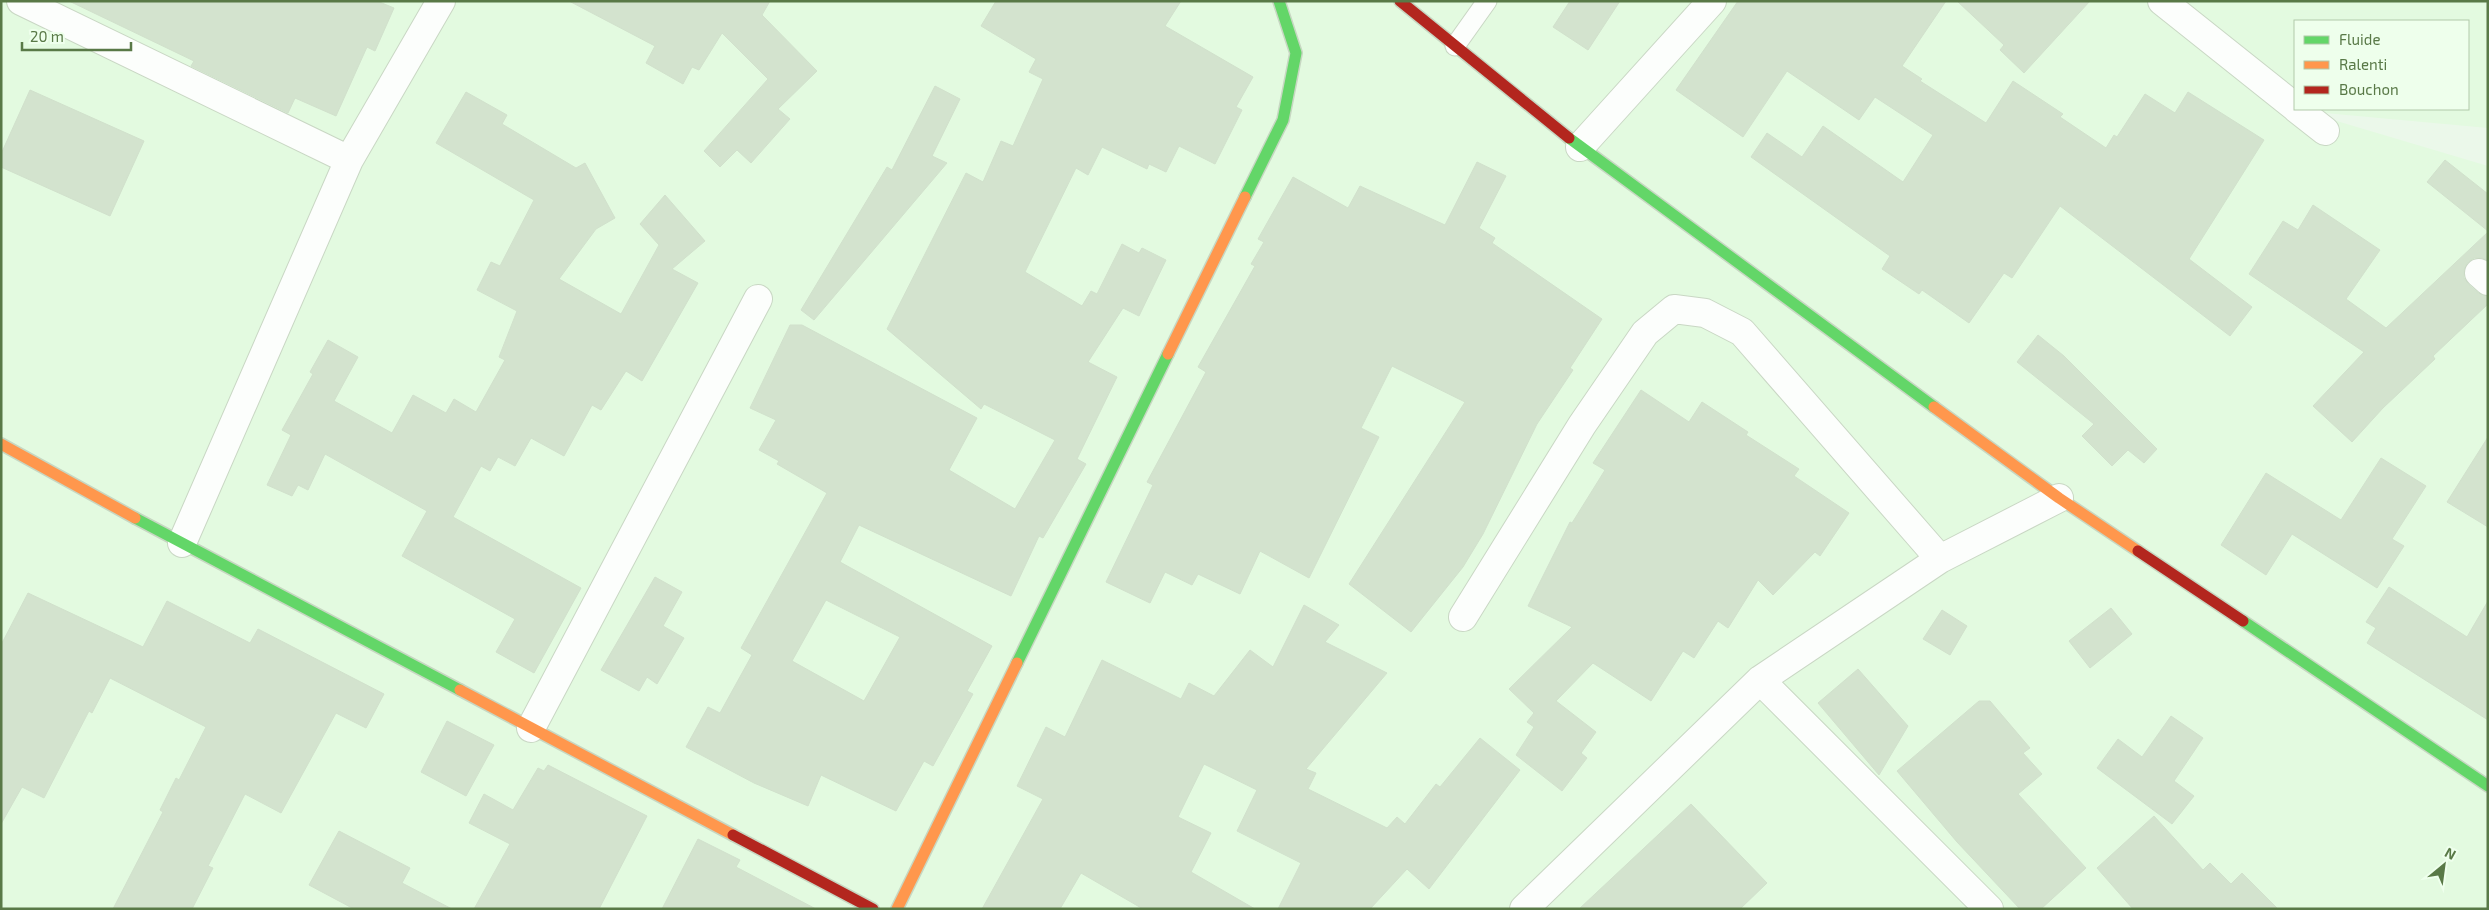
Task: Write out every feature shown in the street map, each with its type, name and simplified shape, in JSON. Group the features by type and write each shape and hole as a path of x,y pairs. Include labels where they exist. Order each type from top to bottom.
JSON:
{"street":[{"path":"21,1 349,160"},
{"path":"182,543 349,160 441,1"},
{"path":"897,909 1283,120 1296,53 1279,1"},
{"path":"1400,1 1580,146 2059,498 2488,786"},
{"path":"1580,146 1712,1"},
{"path":"2162,1 2294,106"},
{"path":"2298,110 2326,132"},
{"path":"531,728 758,299"},
{"path":"1463,617 1582,425 1646,333 1674,310 1705,313 1742,332 1940,559"},
{"path":"1,444 182,543 873,909"},
{"path":"1537,904 1760,680 1940,559 2059,498"},
{"path":"1760,680 1989,909"}],"lane":[{"path":"1455,46 1487,1"}],"shaded area":[{"path":"1,1 2488,1 2488,128 2303,111 2488,166 2488,909 1,909"}],"building":[{"path":"69,1 377,1 394,8 375,51 367,47 336,116 295,98 288,113 191,66 194,61"},
{"path":"569,1 770,1 762,15 817,71 778,109 790,119 751,163 737,150 720,167 704,151 768,79 722,33 699,70 692,67 683,84 646,63 655,46"},
{"path":"996,1 1181,1 1165,26 1253,77 1236,107 1242,110 1215,164 1179,146 1166,172 1149,164 1147,169 1102,147 1088,175 1076,168 1025,272 1082,306 1091,291 1097,294 1122,244 1139,253 1142,248 1166,260 1139,316 1123,308 1088,362 1117,377 1077,459 1086,464 1043,538 1039,536 1011,596 859,525 840,562 992,646 967,691 973,694 933,766 924,761 896,811 821,775 808,806 754,783 686,747 708,707 720,713 752,655 741,648 827,493 777,464 779,461 759,450 776,420 750,408 790,325 802,325 977,418 949,470 1015,509 1055,440 984,404 981,409 887,329 966,173 983,182 1001,141 1013,146 1043,79 1029,72 1036,59 981,26","holes":["826,600 900,637 864,701 792,661"]},
{"path":"1570,1 1620,1 1588,50 1553,27"},
{"path":"1738,1 1946,1 1902,66 1922,79 1920,81 1986,123 2013,81 2063,114 2060,117 2106,148 2114,135 2117,137 2145,94 2175,113 2188,92 2264,140 2189,259 2252,307 2230,336 2060,206 2012,278 2004,273 1969,323 1922,290 1919,294 1882,269 1890,256 1751,157 1767,133 1802,157 1823,126 1903,182 1933,135 1875,97 1859,120 1787,71 1743,137 1676,90"},
{"path":"1957,1 2090,1 2024,73 2000,50 2004,45"},
{"path":"935,86 960,99 932,156 947,163 814,320 801,310 887,167 892,170"},
{"path":"30,90 144,141 110,216 1,167 1,154"},
{"path":"466,92 507,115 502,124 576,168 585,163 615,218 596,229 559,279 621,314 659,245 640,224 665,195 705,241 672,269 698,283 642,381 626,371 601,410 592,405 564,456 531,438 515,466 498,457 490,471 481,466 453,517 581,588 534,673 496,652 515,619 402,556 427,511 325,454 308,490 298,485 292,496 267,485 291,435 282,430 313,374 310,372 328,340 358,357 334,401 392,433 413,395 446,413 454,399 476,412 505,360 499,357 517,311 477,290 491,262 500,266 534,200 436,143"},
{"path":"2445,160 2488,194 2488,231 2427,182"},
{"path":"1477,162 1506,176 1479,228 1495,238 1492,243 1602,319 1570,368 1573,370 1537,424 1483,534 1463,567 1411,632 1349,584 1465,402 1392,366 1361,428 1379,437 1309,578 1260,551 1240,594 1198,574 1192,585 1165,572 1150,603 1106,582 1153,485 1147,482 1206,372 1198,367 1255,266 1251,264 1264,242 1258,239 1293,177 1348,208 1360,186 1445,225"},
{"path":"2313,205 2380,250 2346,299 2386,328 2488,232 2488,260 2474,258 2467,263 2464,270 2464,278 2478,293 2488,296 2488,304 2433,356 2435,359 2383,408 2352,442 2313,406 2364,352 2249,274 2283,221 2298,230"},
{"path":"2038,335 2064,356 2157,449 2144,463 2128,450 2112,466 2082,436 2094,424 2017,362"},
{"path":"1641,390 1689,422 1702,402 1748,432 1746,435 1799,469 1794,476 1849,513 1820,556 1815,552 1773,595 1758,580 1728,628 1718,621 1694,658 1683,651 1651,701 1593,663 1556,701 1596,732 1581,753 1587,758 1562,791 1516,755 1534,727 1527,722 1534,713 1509,689 1572,627 1528,606 1570,522 1572,523 1605,470 1593,463"},
{"path":"2488,437 2488,527 2447,502"},
{"path":"2381,458 2426,486 2392,539 2404,546 2377,588 2292,534 2266,575 2221,545 2266,473 2341,520"},
{"path":"655,577 682,592 663,626 684,638 657,684 647,677 639,691 601,670"},
{"path":"2389,587 2467,637 2488,601 2488,720 2367,643 2376,628 2366,622"},
{"path":"28,593 143,647 167,601 250,643 258,629 384,694 366,728 336,713 281,813 245,794 208,866 213,868 192,909 113,909 163,812 160,810 176,778 179,780 206,727 110,678 92,713 89,711 44,798 22,787 1,824 1,645"},
{"path":"1304,605 1339,625 1325,642 1387,673 1306,769 1316,773 1308,789 1387,828 1397,817 1405,824 1436,784 1440,787 1480,738 1520,770 1429,889 1407,869 1370,909 1278,909 1301,863 1237,831 1257,790 1204,764 1178,817 1211,833 1191,872 1255,909 1143,909 1081,873 1060,909 982,909 1043,799 1017,786 1046,727 1065,737 1102,660 1181,699 1189,683 1214,696 1250,650 1273,667"},
{"path":"2111,608 2132,634 2090,668 2069,641"},
{"path":"1942,610 1967,626 1950,655 1923,639"},
{"path":"1858,669 1908,726 1879,775 1818,703"},
{"path":"1979,701 1990,701 2030,748 2023,753 2042,774 2018,794 2086,868 2041,909 2020,909 1957,842 1897,771"},
{"path":"2171,716 2203,738 2174,781 2194,796 2172,824 2097,768 2118,739 2142,757"},
{"path":"447,721 494,745 466,796 421,772"},
{"path":"548,765 647,816 599,909 474,909 510,844 469,823 484,794 513,810 538,768 544,771"},
{"path":"1691,804 1767,883 1740,909 1579,909"},
{"path":"2154,816 2203,870 2210,863 2231,884 2242,873 2278,909 2133,909 2097,868"},
{"path":"339,831 410,868 402,883 452,909 354,909 309,885"},
{"path":"698,839 740,860 736,867 816,909 662,909"}],"traffic: fast":[{"path":"1245,197 1283,120 1296,53 1279,1"},
{"path":"1569,138 1934,407"},
{"path":"1017,663 1168,354"},
{"path":"135,518 460,690"},
{"path":"2243,621 2488,786"}],"traffic: slow":[{"path":"1168,354 1245,197"},
{"path":"1934,407 2059,498 2138,551"},
{"path":"1,444 135,518"},
{"path":"897,909 1017,663"},
{"path":"460,690 733,835"}],"traffic: jam":[{"path":"1400,1 1569,138"},
{"path":"2138,551 2243,621"},
{"path":"733,835 873,909"}]}
